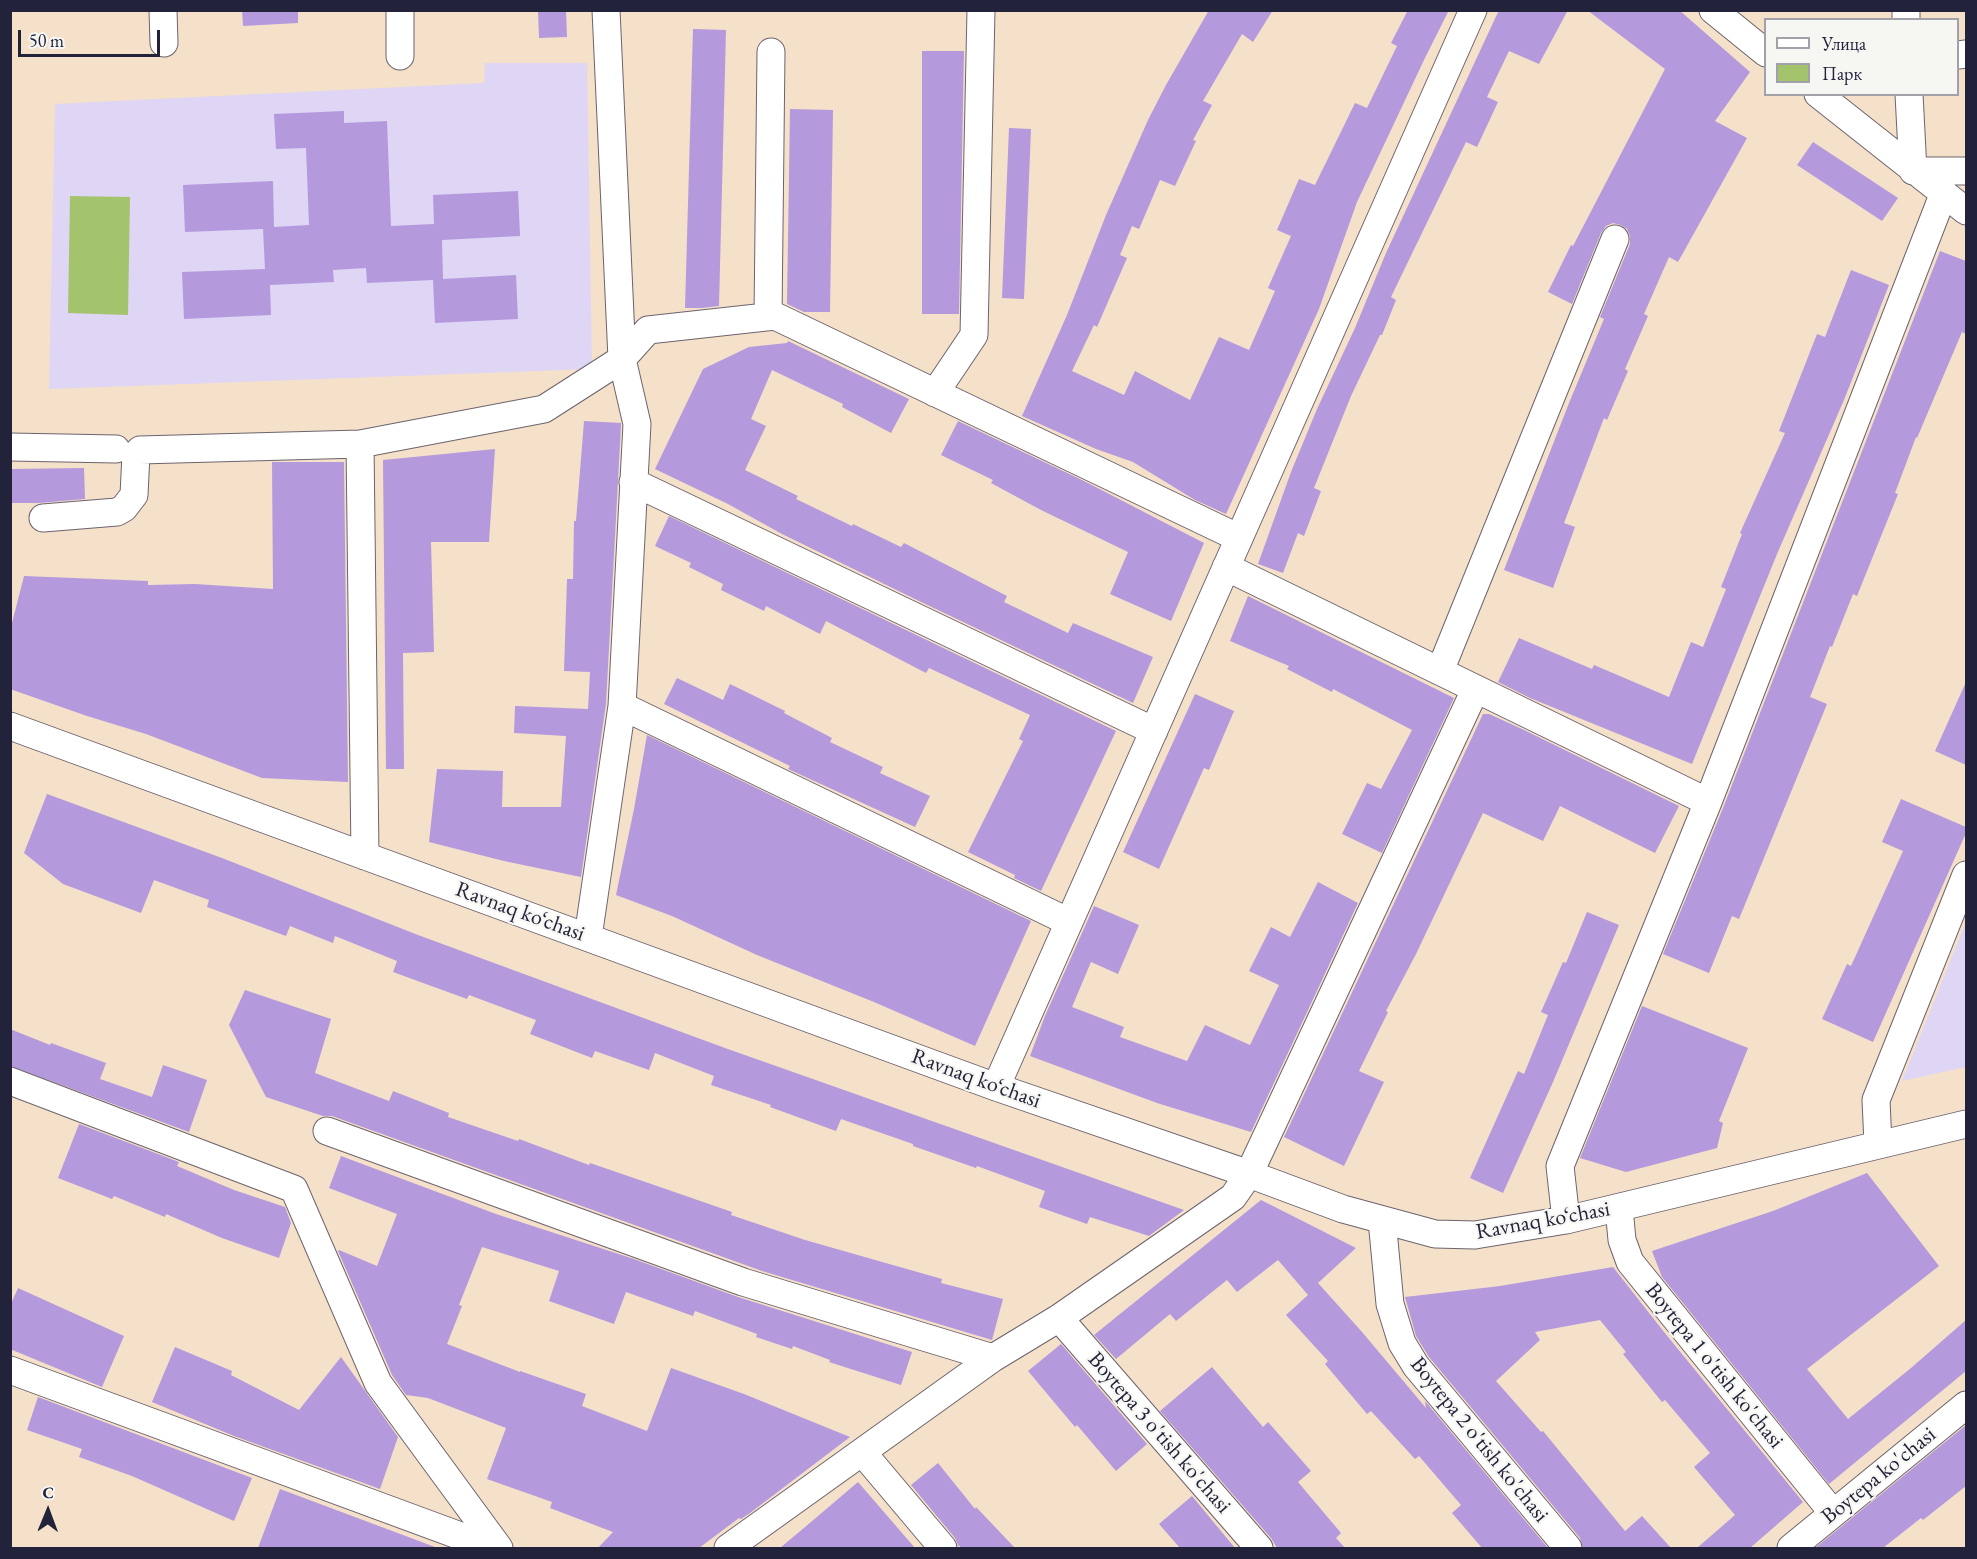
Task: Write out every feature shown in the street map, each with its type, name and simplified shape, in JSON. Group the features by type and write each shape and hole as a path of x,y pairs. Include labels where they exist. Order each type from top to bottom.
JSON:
{"street":[{"path":"163,10 164,43"},
{"path":"400,10 400,56"},
{"path":"588,937 622,706 637,423 622,359 606,10"},
{"path":"935,393 974,334 981,10"},
{"path":"996,1087 1473,10"},
{"path":"1713,10 1764,51"},
{"path":"768,317 771,52"},
{"path":"1820,96 1966,211"},
{"path":"1909,96 1913,171"},
{"path":"1913,171 1966,171"},
{"path":"1566,1220 1560,1166 1708,802 1943,195"},
{"path":"1440,671 1615,238"},
{"path":"43,518 117,512 124,508 134,495 136,454 140,450 360,444 544,409 622,359 648,330 775,316 1239,538"},
{"path":"360,444 365,856"},
{"path":"10,447 117,449"},
{"path":"633,482 1154,731"},
{"path":"1226,567 1708,802"},
{"path":"728,1548 993,1358 1059,1318 1233,1197 1249,1174 1475,690"},
{"path":"622,706 1069,922"},
{"name":"Ravnaq ko‘chasi","path":"10,726 996,1087 1249,1174 1343,1209 1435,1234 1475,1235 1566,1220 1966,1124"},
{"path":"1878,1144 1876,1100 1966,875"},
{"path":"10,1081 294,1189 378,1383 499,1548"},
{"path":"327,1131 743,1282 993,1358"},
{"name":"Boytepa 1 o'tish ko'chasi","path":"1618,1208 1622,1240 1630,1262 1833,1513"},
{"name":"Boytepa 2 o'tish ko'chasi","path":"1382,1220 1390,1304 1402,1342 1416,1366 1568,1548"},
{"name":"Boytepa 3 o'tish ko'chasi","path":"1059,1318 1259,1548"},
{"path":"10,1370 493,1548"},
{"name":"Boytepa ko'chasi","path":"1791,1548 1966,1405"},
{"path":"862,1452 943,1548"}],"shaded area":[{"path":"485,63 587,63 592,369 49,389 55,104 484,83"},
{"path":"1966,922 1966,1067 1902,1081"}],"green space":[{"path":"70,196 130,197 128,315 68,313"}],"building":[{"path":"242,10 298,10 298,23 243,26"},
{"path":"538,10 566,10 567,37 539,38"},
{"path":"1209,10 1273,10 1253,42 1242,34 1203,101 1212,105 1193,140 1196,141 1175,186 1160,180 1139,229 1132,226 1120,255 1127,258 1097,327 1094,325 1072,371 1124,395 1135,371 1190,400 1219,337 1249,350 1275,291 1268,288 1291,236 1277,230 1299,179 1315,185 1355,103 1367,108 1397,46 1391,43 1408,10 1449,10 1357,202 1319,309 1226,514 1195,500 1133,462 1096,449 1022,416 1067,315 1106,215 1148,120"},
{"path":"1499,10 1568,10 1539,64 1509,51 1487,97 1498,102 1477,147 1466,142 1391,297 1396,300 1382,335 1351,396 1314,488 1321,491 1304,536 1298,533 1283,573 1258,564 1291,472 1317,409 1355,328 1386,253"},
{"path":"1587,10 1679,10 1750,72 1715,121 1747,138 1678,262 1669,257 1644,314 1648,316 1625,369 1628,371 1607,420 1604,418 1564,523 1575,527 1553,588 1504,570 1604,319 1600,317 1630,244 1627,229 1613,223 1606,226 1572,304 1548,292 1665,69"},
{"path":"693,29 726,30 719,306 702,308 685,308"},
{"path":"922,51 964,51 959,314 922,314"},
{"path":"790,109 833,110 830,312 804,312 787,304"},
{"path":"344,111 344,123 387,121 391,226 434,224 433,195 518,191 520,236 442,240 443,279 516,275 518,319 435,323 433,280 367,283 366,268 333,270 334,282 270,285 271,315 184,319 182,272 265,269 263,229 185,232 183,185 273,181 274,227 309,225 306,148 276,149 274,114"},
{"path":"1009,128 1031,129 1024,299 1002,298"},
{"path":"1813,142 1898,198 1882,221 1797,165"},
{"path":"1940,251 1966,261 1966,334 1962,332 1916,437 1895,493 1898,494 1857,596 1853,594 1832,647 1830,646 1810,697 1827,704 1739,919 1732,916 1709,973 1663,954 1723,808"},
{"path":"1851,270 1889,285 1844,400 1777,554 1692,764 1530,698 1498,682 1519,638 1592,669 1594,665 1669,697 1691,642 1703,647 1726,589 1721,587 1742,534 1740,533 1785,433 1779,431 1817,334 1825,337"},
{"path":"788,341 909,399 891,433 842,407 843,404 772,370 751,419 766,426 745,470 798,496 796,499 852,526 853,524 901,547 904,543 1007,596 1004,602 1068,633 1073,623 1153,657 1133,703 782,534 728,504 655,469 703,369 749,347 787,343"},
{"path":"584,421 621,423 621,425 606,704 581,877 429,842 437,769 503,771 502,807 561,807 566,736 514,733 515,706 588,709 590,672 564,671 567,579 573,579 574,521 576,521"},
{"path":"958,421 1084,481 1204,543 1171,621 1110,594 1128,552 1041,510 991,483 993,480 941,455"},
{"path":"495,449 489,542 431,542 434,652 403,653 404,769 386,769 383,460"},
{"path":"272,462 344,462 348,782 262,778 146,734 10,689 10,631 24,576 148,581 148,585 195,584 273,589"},
{"path":"84,468 85,499 10,503 10,469"},
{"path":"669,516 1116,731 1041,891 1014,878 1015,875 968,852 1023,741 1019,739 1030,715 929,668 926,673 826,621 820,634 766,606 764,611 721,590 723,584 689,567 691,563 655,546"},
{"path":"1248,596 1454,698 1382,853 1342,834 1367,783 1381,789 1412,730 1333,689 1332,692 1287,669 1289,666 1230,641"},
{"path":"677,678 723,700 730,684 785,711 784,713 832,738 830,742 883,767 880,773 930,796 915,827 788,769 790,766 664,704"},
{"path":"1966,682 1966,765 1935,751"},
{"path":"1195,694 1234,711 1209,770 1204,768 1159,869 1123,852"},
{"path":"1483,714 1489,714 1522,729 1679,806 1655,853 1560,806 1543,841 1483,813 1359,1071 1384,1082 1344,1166 1284,1137"},
{"path":"647,735 1031,921 975,1046 757,955 672,916 616,895"},
{"path":"47,794 222,858 418,935 725,1048 1184,1210 1149,1236 1090,1217 1087,1224 1039,1207 1045,1191 841,1119 836,1131 770,1107 771,1105 711,1085 714,1076 655,1053 649,1070 595,1051 592,1058 530,1034 536,1020 469,995 467,999 393,972 397,961 335,936 333,943 290,926 286,936 207,907 209,900 154,880 141,913 63,884 24,853"},
{"path":"1901,799 1966,827 1966,833 1873,1042 1822,1019 1847,964 1851,966 1903,851 1882,842"},
{"path":"1318,882 1358,903 1251,1132 1157,1103 1030,1056 1045,1016 1094,906 1139,925 1118,974 1091,962 1072,1007 1124,1027 1120,1037 1187,1061 1205,1025 1250,1045 1279,985 1249,971 1271,927 1290,937"},
{"path":"1587,912 1619,925 1503,1193 1470,1178 1518,1071 1524,1074 1548,1015 1541,1012 1563,962 1566,963"},
{"path":"245,990 331,1019 315,1073 389,1101 393,1091 449,1113 448,1117 660,1187 732,1212 731,1215 805,1240 942,1279 941,1283 1003,1299 992,1340 762,1271 332,1116 323,1116 266,1097 229,1025"},
{"path":"1642,1006 1748,1048 1719,1121 1723,1123 1717,1148 1626,1172 1580,1158"},
{"path":"10,1029 106,1063 100,1079 152,1097 163,1065 207,1080 189,1132 10,1066"},
{"path":"79,1124 179,1162 177,1166 234,1190 285,1207 291,1223 279,1258 222,1238 166,1214 165,1217 114,1196 112,1199 58,1178"},
{"path":"341,1156 496,1214 634,1259 738,1297 912,1352 901,1385 829,1362 830,1360 793,1346 792,1349 756,1337 757,1334 695,1311 693,1316 626,1292 614,1324 549,1301 559,1271 482,1247 459,1305 462,1306 447,1344 586,1394 582,1406 647,1431 671,1368 744,1394 850,1437 750,1513 739,1518 699,1548 598,1548 613,1532 550,1508 552,1502 487,1479 506,1428 428,1398 406,1395 392,1375 338,1251 377,1266 397,1214 329,1188"},
{"path":"1867,1173 1939,1266 1807,1369 1848,1419 1966,1320 1966,1371 1829,1484 1662,1277 1652,1251 1773,1211"},
{"path":"1261,1200 1356,1248 1318,1283 1426,1408 1425,1401 1548,1548 1482,1548 1452,1513 1461,1505 1419,1456 1415,1459 1371,1411 1367,1414 1325,1364 1328,1361 1286,1315 1308,1295 1278,1260 1237,1292 1227,1280 1176,1321 1170,1314 1116,1359 1094,1335"},
{"path":"1613,1267 1803,1502 1750,1548 1697,1548 1735,1515 1694,1467 1710,1453 1665,1400 1662,1402 1623,1354 1626,1352 1600,1320 1535,1332 1540,1340 1496,1381 1541,1432 1543,1431 1625,1531 1642,1516 1671,1548 1583,1548 1580,1538 1429,1357 1416,1336 1405,1297 1500,1286"},
{"path":"18,1288 124,1336 102,1387 10,1349 10,1306"},
{"path":"1061,1344 1147,1444 1116,1471 1028,1371"},
{"path":"175,1347 232,1371 231,1375 299,1410 341,1357 398,1437 380,1489 234,1436 152,1402"},
{"path":"1212,1367 1263,1427 1268,1422 1311,1471 1298,1482 1341,1533 1336,1538 1345,1548 1277,1548 1271,1538 1160,1411"},
{"path":"38,1397 252,1478 234,1521 132,1476 79,1457 82,1449 27,1430"},
{"path":"1966,1425 1966,1486 1883,1548 1815,1548"},
{"path":"938,1463 975,1509 976,1507 1015,1548 962,1548 958,1545 955,1538 911,1485"},
{"path":"858,1482 915,1548 780,1548 811,1522"},
{"path":"280,1489 435,1547 258,1548"},
{"path":"1192,1496 1235,1548 1180,1548 1159,1524"}]}
